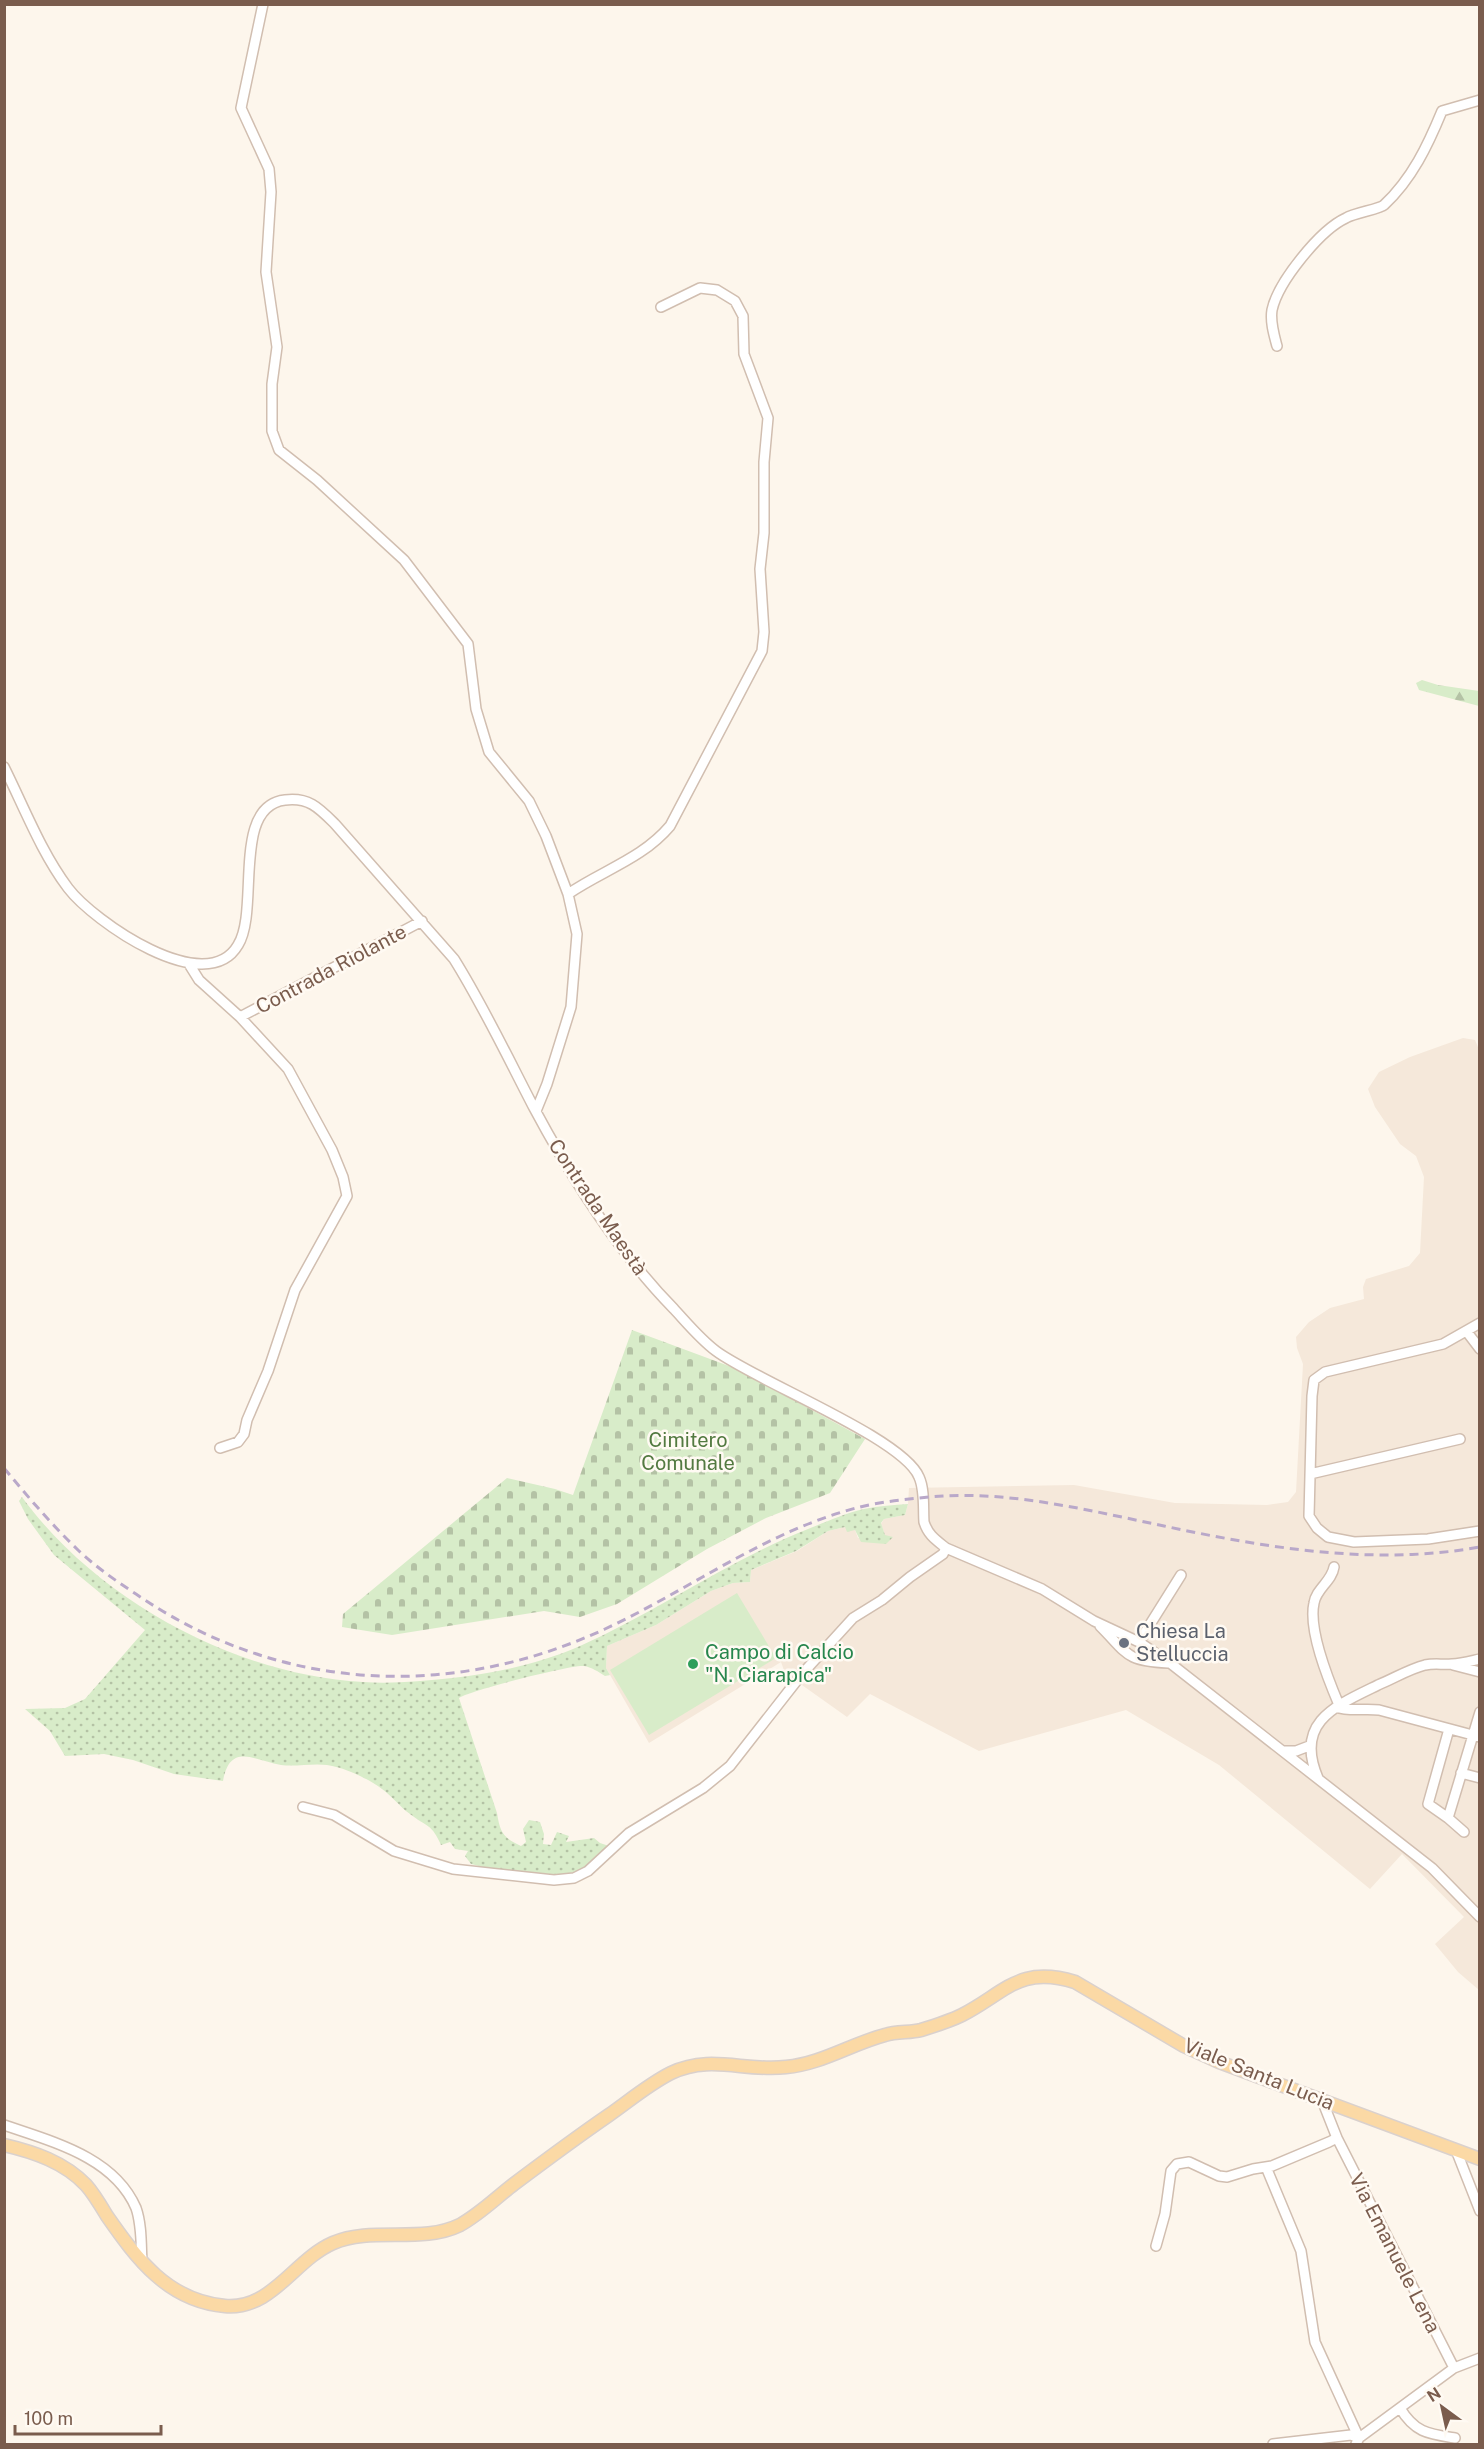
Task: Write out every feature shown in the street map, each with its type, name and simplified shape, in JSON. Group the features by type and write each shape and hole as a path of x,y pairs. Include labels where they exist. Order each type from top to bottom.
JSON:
{"main road":[{"name":"Viale Santa Lucia","path":"142,2263 178,2292 206,2302 245,2306 258,2301 311,2255 330,2244 349,2237 427,2233 459,2226 542,2163 670,2074 689,2066 707,2062 771,2068 807,2065 887,2034 918,2031 961,2015 1010,1984 1044,1977 1075,1982 1136,2019 1210,2058 1479,2159"},
{"path":"4,2145 50,2159 86,2186 142,2263"}],"street":[{"path":"263,4 241,108 268,169 272,199 266,272 277,347 272,384 272,431 279,450 317,480 404,560 468,644 476,709 489,753 529,801 546,836 568,894 577,934 571,1007 547,1084 536,1111"},
{"path":"1277,346 1272,325 1272,311 1276,297 1318,240 1332,226 1345,218 1382,207 1408,177 1421,157 1442,111 1479,100"},
{"path":"568,894 643,852 658,841 670,826 762,651 764,632 759,569 764,534 764,462 768,418 744,354 743,316 735,301 717,290 700,288 661,307"},
{"name":"Contrada Riolante","path":"4,767 40,842 69,889 88,908 125,935 189,964 205,965 223,960 238,947 244,933 256,820 266,806 278,801 298,798 316,806 335,824 422,921 454,959 469,982"},
{"name":"Contrada Riolante","path":"240,1017 422,921"},
{"name":"Contrada Riolante","path":"189,964 199,980 240,1017 288,1069 332,1150 343,1177 347,1196 295,1290 268,1371 247,1420 244,1434 238,1442 220,1448"},
{"name":"Contrada Maestà","path":"469,982 536,1111 611,1233 654,1290 716,1351 857,1427 895,1451 920,1477 926,1530 946,1548"},
{"path":"1479,1323 1443,1344 1325,1372 1314,1380 1309,1516 1317,1528 1328,1537 1354,1542 1428,1539 1479,1531"},
{"path":"1467,1332 1479,1349"},
{"path":"1310,1474 1460,1439"},
{"path":"303,1807 334,1815 394,1851 453,1869 554,1880 574,1878 588,1871 629,1833 704,1788 730,1766 802,1674 853,1618 882,1600 910,1576 943,1554 946,1548 1042,1588 1094,1621 1139,1642 1170,1663 1432,1868 1476,1909 1479,1917"},
{"path":"1334,1567 1333,1574 1314,1600 1312,1621 1338,1706 1347,1711 1363,1708 1379,1710 1476,1736"},
{"path":"1139,1642 1181,1575"},
{"path":"1094,1621 1116,1646 1129,1656 1149,1662 1170,1663"},
{"path":"1451,1665 1479,1659"},
{"path":"1319,1780 1309,1746 1315,1728 1338,1706 1421,1666 1439,1662 1479,1672"},
{"path":"1448,1818 1461,1773 1476,1736 1479,1712"},
{"path":"1449,1729 1428,1804 1464,1832"},
{"path":"1284,1751 1296,1751 1309,1746"},
{"path":"1461,1773 1479,1778"},
{"name":"Via Emanuele Lena","path":"1322,2100 1337,2138 1454,2368"},
{"path":"4,2125 82,2155 107,2169 124,2186 136,2210 141,2238 142,2263"},
{"path":"1156,2246 1165,2214 1171,2170 1177,2164 1189,2162 1219,2176 1227,2177 1266,2167 1337,2138"},
{"path":"1456,2150 1479,2211"},
{"path":"1266,2167 1300,2252 1314,2342 1357,2442"},
{"path":"1357,2442 1454,2368 1479,2358"},
{"path":"1400,2408 1408,2422 1427,2434 1455,2439"},
{"path":"1273,2445 1351,2435 1357,2442"}],"shaded area":[{"path":"1463,1038 1475,1040 1480,1052 1479,1990 1458,1972 1435,1944 1464,1917 1402,1854 1370,1889 1219,1765 1126,1710 979,1751 870,1694 847,1717 785,1673 781,1662 649,1743 606,1668 607,1646 656,1625 711,1591 733,1583 750,1582 751,1570 797,1551 828,1531 845,1527 855,1530 858,1538 885,1535 881,1524 884,1519 905,1515 909,1488 1074,1485 1175,1503 1267,1505 1288,1502 1296,1492 1303,1364 1296,1337 1309,1322 1330,1308 1364,1299 1363,1287 1366,1279 1409,1266 1420,1253 1424,1177 1416,1156 1400,1144 1375,1107 1368,1089 1379,1072 1410,1057"}],"green space":[{"path":"1422,680 1438,685 1479,691 1479,706 1419,690 1416,683"},
{"name":"Cimitero Comunale","path":"632,1330 737,1369 865,1439 830,1493 766,1518 707,1549 617,1604 580,1617 544,1611 392,1635 342,1627 343,1614 507,1478 573,1495"},
{"path":"22,1497 53,1534 89,1568 129,1599 173,1626 219,1648 266,1665 315,1676 385,1683 468,1676 517,1667 549,1658 609,1632 779,1541 857,1511 908,1504 905,1515 884,1519 881,1523 885,1535 893,1537 886,1544 861,1542 855,1530 847,1532 845,1527 828,1531 796,1551 751,1570 750,1582 733,1583 711,1591 656,1625 607,1646 606,1668 610,1675 605,1676 584,1666 576,1667 500,1684 459,1698 499,1825 506,1837 521,1846 526,1842 523,1829 529,1820 540,1822 544,1834 543,1844 551,1845 557,1832 569,1836 566,1842 594,1838 612,1847 582,1869 570,1873 542,1875 511,1873 471,1864 465,1856 468,1851 455,1849 450,1842 441,1845 432,1829 406,1811 382,1789 356,1774 334,1766 281,1765 245,1756 237,1757 226,1769 223,1781 174,1774 133,1760 104,1754 65,1756 50,1731 25,1709 65,1708 85,1699 145,1630 54,1555 28,1519 19,1501"},
{"name":"Campo di Calcio \"N. Ciarapica\"","path":"737,1593 776,1658 649,1735 610,1670"}],"railway":[{"path":"4,1468 50,1521 86,1557 106,1574 191,1627 247,1651 306,1667 366,1675 426,1675 486,1668 546,1652 605,1629 759,1547 823,1518 877,1503 910,1499 971,1496 1026,1500 1242,1541 1321,1552 1401,1555 1480,1547"}],"place":[{"name":"Chiesa La Stelluccia","path":"1124,1643"},
{"name":"Campo di Calcio \"N. Ciarapica\"","path":"693,1664"}]}
